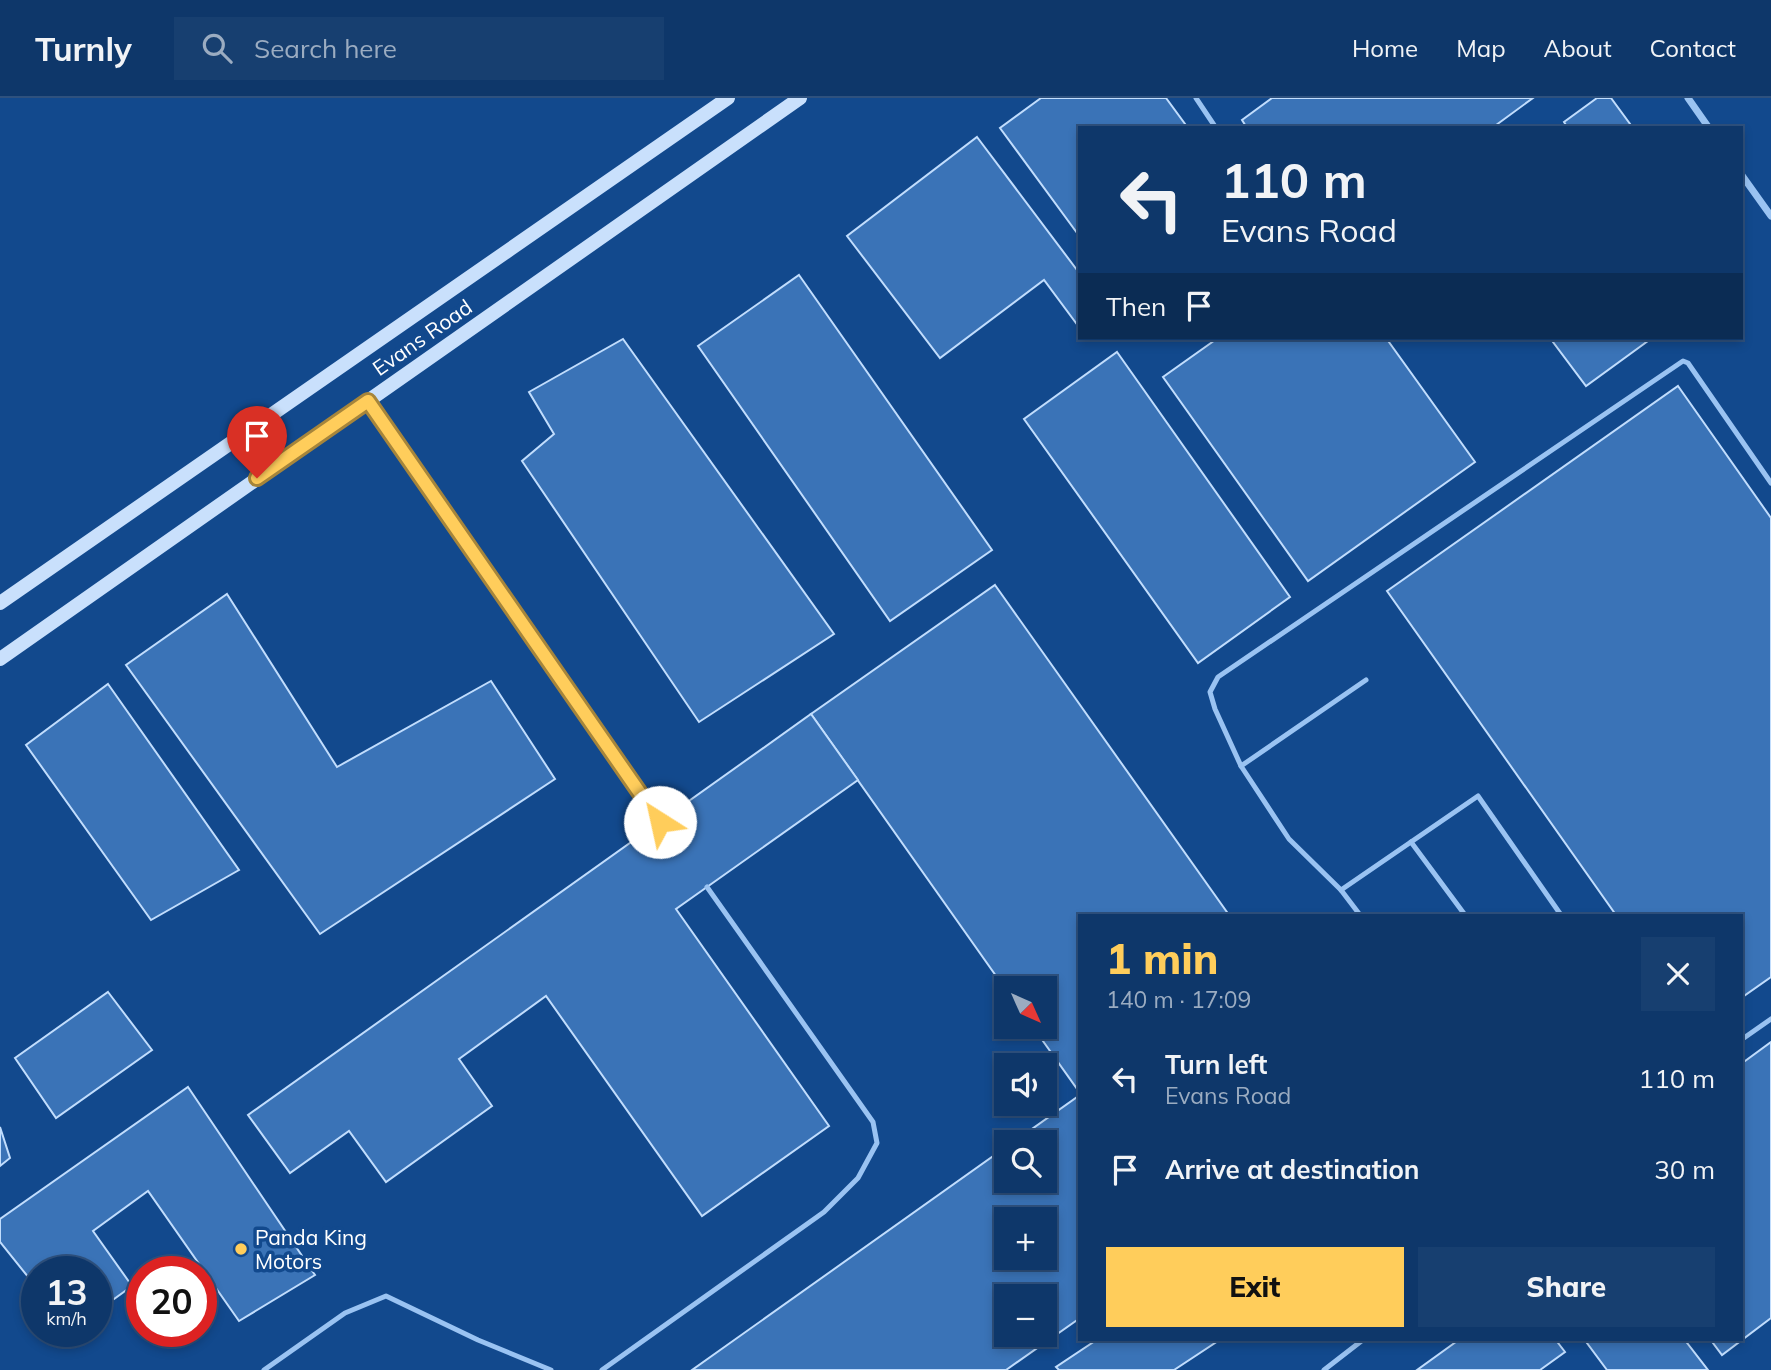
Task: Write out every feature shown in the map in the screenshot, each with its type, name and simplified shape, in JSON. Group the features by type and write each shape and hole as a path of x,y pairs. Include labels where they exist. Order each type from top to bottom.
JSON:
{"main road":[{"name":"Evans Road","path":"0,603 728,98"},
{"name":"Evans Road","path":"0,659 800,98"}],"street":[{"path":"1688,98 1708,126"},
{"path":"1743,177 1771,216"}],"lane":[{"path":"1196,98 1215,126"},
{"path":"1359,914 1341,890 1289,839 1241,766 1210,692 1218,677 1683,361 1688,363 1771,483"},
{"path":"368,401 660,822"},
{"path":"1241,766 1366,680"},
{"path":"1341,890 1478,796 1560,914"},
{"path":"1411,842 1464,914"},
{"path":"602,1370 824,1212 858,1178 877,1143 873,1122 707,887"},
{"path":"1743,1039 1771,1019"},
{"path":"264,1370 345,1313 386,1296 478,1340 551,1370"},
{"path":"1324,1370 1361,1341"}],"building":[{"path":"1041,98 1166,98 1187,126 1078,126 1078,234 1000,128"},
{"path":"1272,98 1533,98 1495,126 1246,126 1242,120"},
{"path":"1597,98 1611,98 1632,126 1567,126 1564,122"},
{"path":"977,137 1078,271 1078,321 1076,323 1044,280 940,358 847,236"},
{"path":"799,275 992,550 890,621 698,346"},
{"path":"623,339 834,634 699,722 522,461 554,434 529,392"},
{"path":"1215,340 1387,340 1475,462 1308,581 1163,377"},
{"path":"1552,340 1649,340 1586,386"},
{"path":"1117,352 1290,597 1198,663 1024,419"},
{"path":"1678,386 1771,518 1771,977 1743,997 1743,914 1615,914 1387,591"},
{"path":"995,585 1228,914 1078,914 1078,1090 1057,1061 1057,1053 1052,1053 1042,1040 1057,1040 1057,976 996,976 811,714"},
{"path":"227,594 337,767 491,681 555,779 320,934 126,665"},
{"path":"108,684 239,870 151,920 26,745"},
{"path":"811,714 858,780 676,909 829,1126 702,1216 546,996 459,1059 492,1106 386,1182 349,1131 290,1173 248,1115"},
{"path":"108,992 152,1050 56,1118 15,1058"},
{"path":"1771,1042 1771,1318 1743,1339 1743,1063"},
{"path":"188,1087 315,1275 239,1321 217,1290 217,1256 194,1256 148,1191 93,1231 111,1256 21,1256 21,1268 0,1242 0,1219"},
{"path":"1078,1096 1078,1319 1057,1334 1057,1284 994,1284 994,1347 1039,1347 1006,1370 692,1370 994,1156 994,1193 1057,1193 1057,1130 1030,1130 1050,1116 1057,1116 1057,1111"},
{"path":"0,1127 10,1158 0,1166"},
{"path":"112,1258 126,1278 126,1290 112,1300"},
{"path":"1095,1341 1218,1341 1174,1370 1059,1370 1056,1367"},
{"path":"1457,1341 1557,1341 1565,1352 1540,1370 1417,1370"},
{"path":"1585,1341 1686,1341 1708,1370 1607,1370"},
{"path":"1712,1341 1741,1341 1722,1355"}],"place":[{"name":"Panda King Motors","path":"241,1249"}],"route":[{"path":"257,478 368,401 660,822"}]}
